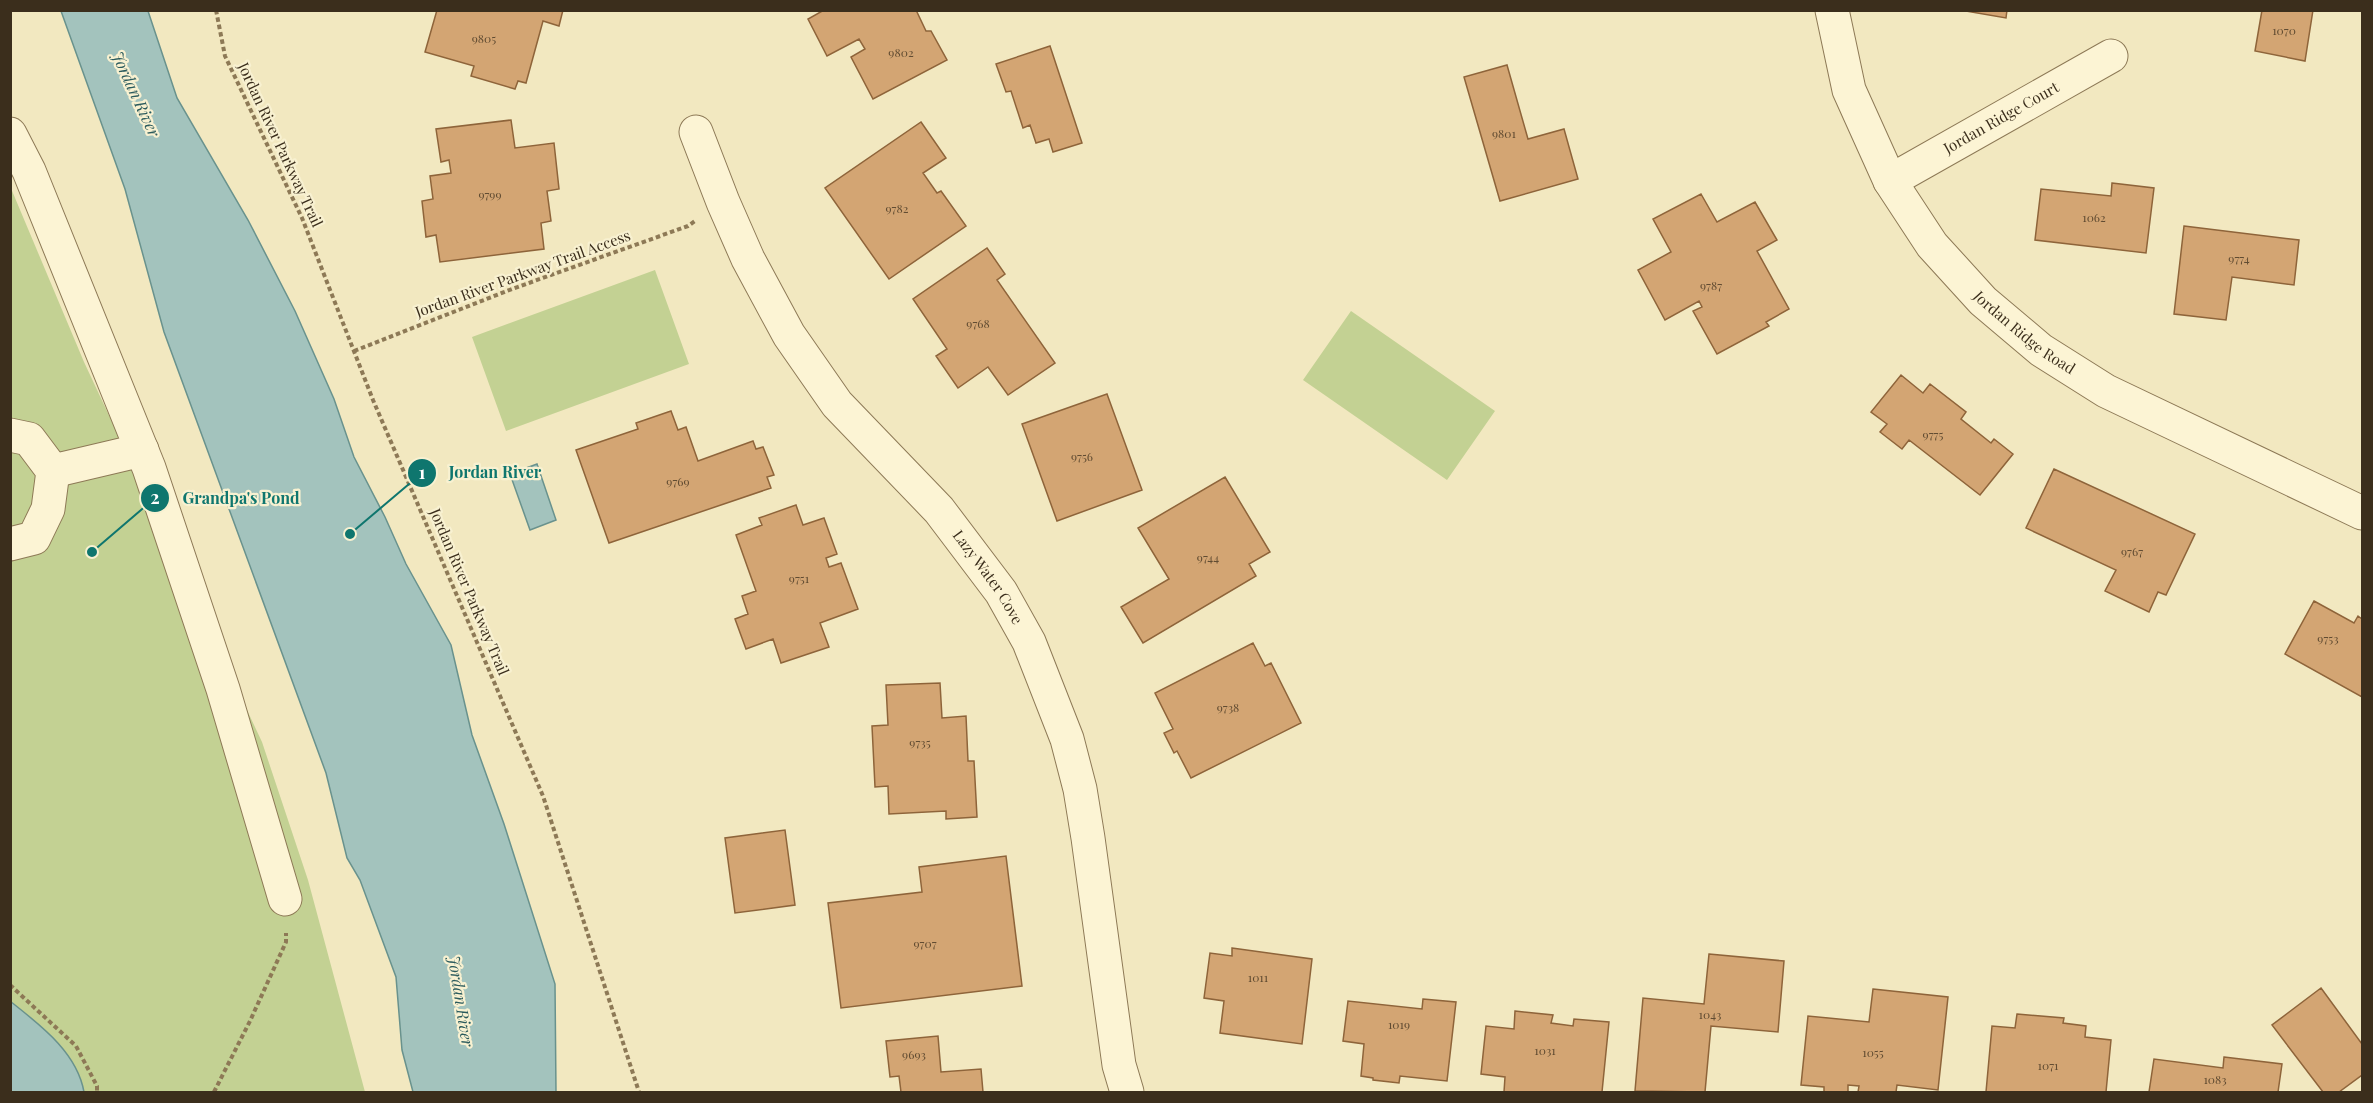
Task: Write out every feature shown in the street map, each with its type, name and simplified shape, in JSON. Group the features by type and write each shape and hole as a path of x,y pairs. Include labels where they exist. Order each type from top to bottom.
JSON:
{"street":[{"name":"Jordan Ridge Road","path":"1832,10 1849,90 1890,181 1932,245 1983,301 2042,350 2106,391 2362,513"},
{"name":"Jordan Ridge Court","path":"1890,181 2111,56"},
{"name":"Lazy Water Cove","path":"696,132 748,259 789,335 837,404 939,510 1000,592 1029,642 1067,740 1080,789 1119,1065 1127,1092"},
{"path":"10,134 29,171 142,450 223,688 285,899"},
{"path":"10,435 29,439 53,471 48,509 34,538 10,544"},
{"path":"53,471 142,450"}],"path":[{"name":"Jordan River Parkway Trail","path":"216,10 225,56 302,218 373,400 439,549 543,796 639,1092"},
{"name":"Jordan River Parkway Trail Access","path":"354,351 512,289 688,226 699,219"},
{"path":"214,1092 286,942 285,899"},
{"path":"10,985 75,1046 97,1086 97,1092"}],"green space":[{"path":"10,186 84,362 262,742 308,880 365,1092 11,1092"},
{"path":"655,270 689,364 506,431 472,337"},
{"path":"1351,311 1495,411 1447,480 1303,380"}],"water":[{"path":"61,11 148,11 177,98 248,220 295,311 334,399 354,457 406,564 451,645 472,735 504,824 555,984 556,1092 413,1092 402,1050 396,977 360,880 347,858 326,773 164,332 125,189"},
{"path":"537,464 556,520 530,530 510,474"},
{"path":"10,1001 56,1040 74,1064 84,1092 11,1092"}],"building":[{"path":"437,10 563,10 559,26 543,21 526,83 518,81 515,89 471,76 474,66 425,52"},
{"path":"824,10 916,10 926,31 931,31 947,60 873,99 851,57 865,49 859,39 827,56 808,19"},
{"path":"1960,10 2007,10 2006,18"},
{"path":"2262,10 2313,10 2305,61 2255,51"},
{"path":"1050,46 1082,143 1053,152 1049,139 1036,143 1030,125 1023,128 1011,91 1006,92 996,64"},
{"path":"1507,65 1528,139 1564,129 1578,179 1500,201 1464,77"},
{"path":"511,120 515,148 554,143 559,189 547,191 551,221 541,223 544,249 440,262 436,235 426,237 422,201 433,199 430,176 451,173 449,160 441,162 436,129"},
{"path":"921,122 946,158 923,173 937,193 941,191 966,226 889,279 825,188"},
{"path":"2112,183 2154,188 2146,253 2035,240 2041,189 2111,196"},
{"path":"1701,194 1717,222 1755,202 1777,240 1757,251 1789,309 1766,322 1769,326 1717,354 1693,311 1702,307 1699,301 1665,320 1638,270 1671,252 1653,219"},
{"path":"2184,226 2299,240 2294,285 2232,277 2226,320 2174,314"},
{"path":"987,248 1005,274 997,280 1055,363 1008,395 988,367 958,388 936,356 947,349 913,299"},
{"path":"1901,375 1923,393 1930,384 1966,412 1961,419 1991,443 1994,439 2013,454 1980,495 1909,440 1902,449 1880,432 1887,424 1871,412"},
{"path":"1107,394 1142,490 1057,521 1022,424"},
{"path":"671,411 678,430 686,427 698,461 753,441 756,449 763,447 774,475 767,477 771,488 609,543 576,450 638,429 636,423"},
{"path":"2054,469 2195,534 2166,595 2158,592 2149,612 2105,591 2116,570 2026,528"},
{"path":"1225,477 1270,552 1249,564 1256,576 1143,643 1121,607 1169,579 1138,528"},
{"path":"796,505 803,525 824,518 837,554 826,558 829,567 841,563 858,609 820,623 829,647 781,663 773,639 746,649 735,619 748,614 742,596 756,591 736,535 762,525 759,518"},
{"path":"2314,601 2354,623 2358,616 2362,619 2362,697 2285,654"},
{"path":"1253,643 1265,666 1271,663 1301,723 1191,778 1177,751 1174,753 1164,733 1173,729 1155,693"},
{"path":"940,683 942,718 966,716 968,761 974,761 977,817 946,819 946,811 889,814 888,786 875,787 872,726 888,725 886,685"},
{"path":"785,830 795,905 735,913 725,838"},
{"path":"1006,856 1022,986 841,1008 828,903 922,892 919,867"},
{"path":"1232,948 1312,959 1302,1044 1220,1033 1224,1001 1204,998 1210,953 1232,956"},
{"path":"1709,954 1784,961 1778,1032 1711,1026 1705,1092 1635,1091 1643,998 1704,1004"},
{"path":"2321,988 2362,1044 2362,1075 2339,1092 2323,1092 2272,1025"},
{"path":"1873,989 1948,997 1938,1090 1897,1085 1896,1092 1858,1092 1859,1086 1848,1085 1848,1092 1824,1092 1824,1087 1801,1085 1808,1016 1869,1022"},
{"path":"1423,999 1456,1002 1447,1081 1400,1076 1399,1083 1361,1076 1364,1044 1343,1041 1348,1001 1422,1009"},
{"path":"1515,1011 1553,1015 1551,1023 1573,1026 1574,1019 1609,1022 1602,1092 1504,1092 1505,1077 1481,1074 1486,1026 1514,1029"},
{"path":"2017,1014 2064,1018 2063,1023 2086,1026 2085,1037 2111,1040 2106,1092 1986,1092 1992,1026 2015,1028"},
{"path":"938,1036 941,1072 981,1069 983,1092 901,1092 899,1076 890,1077 886,1041"},
{"path":"2224,1057 2282,1064 2278,1092 2149,1092 2154,1059 2223,1068"}],"place":[{"name":"Jordan River","path":"350,534"},
{"name":"Grandpa's Pond","path":"92,552"}]}
